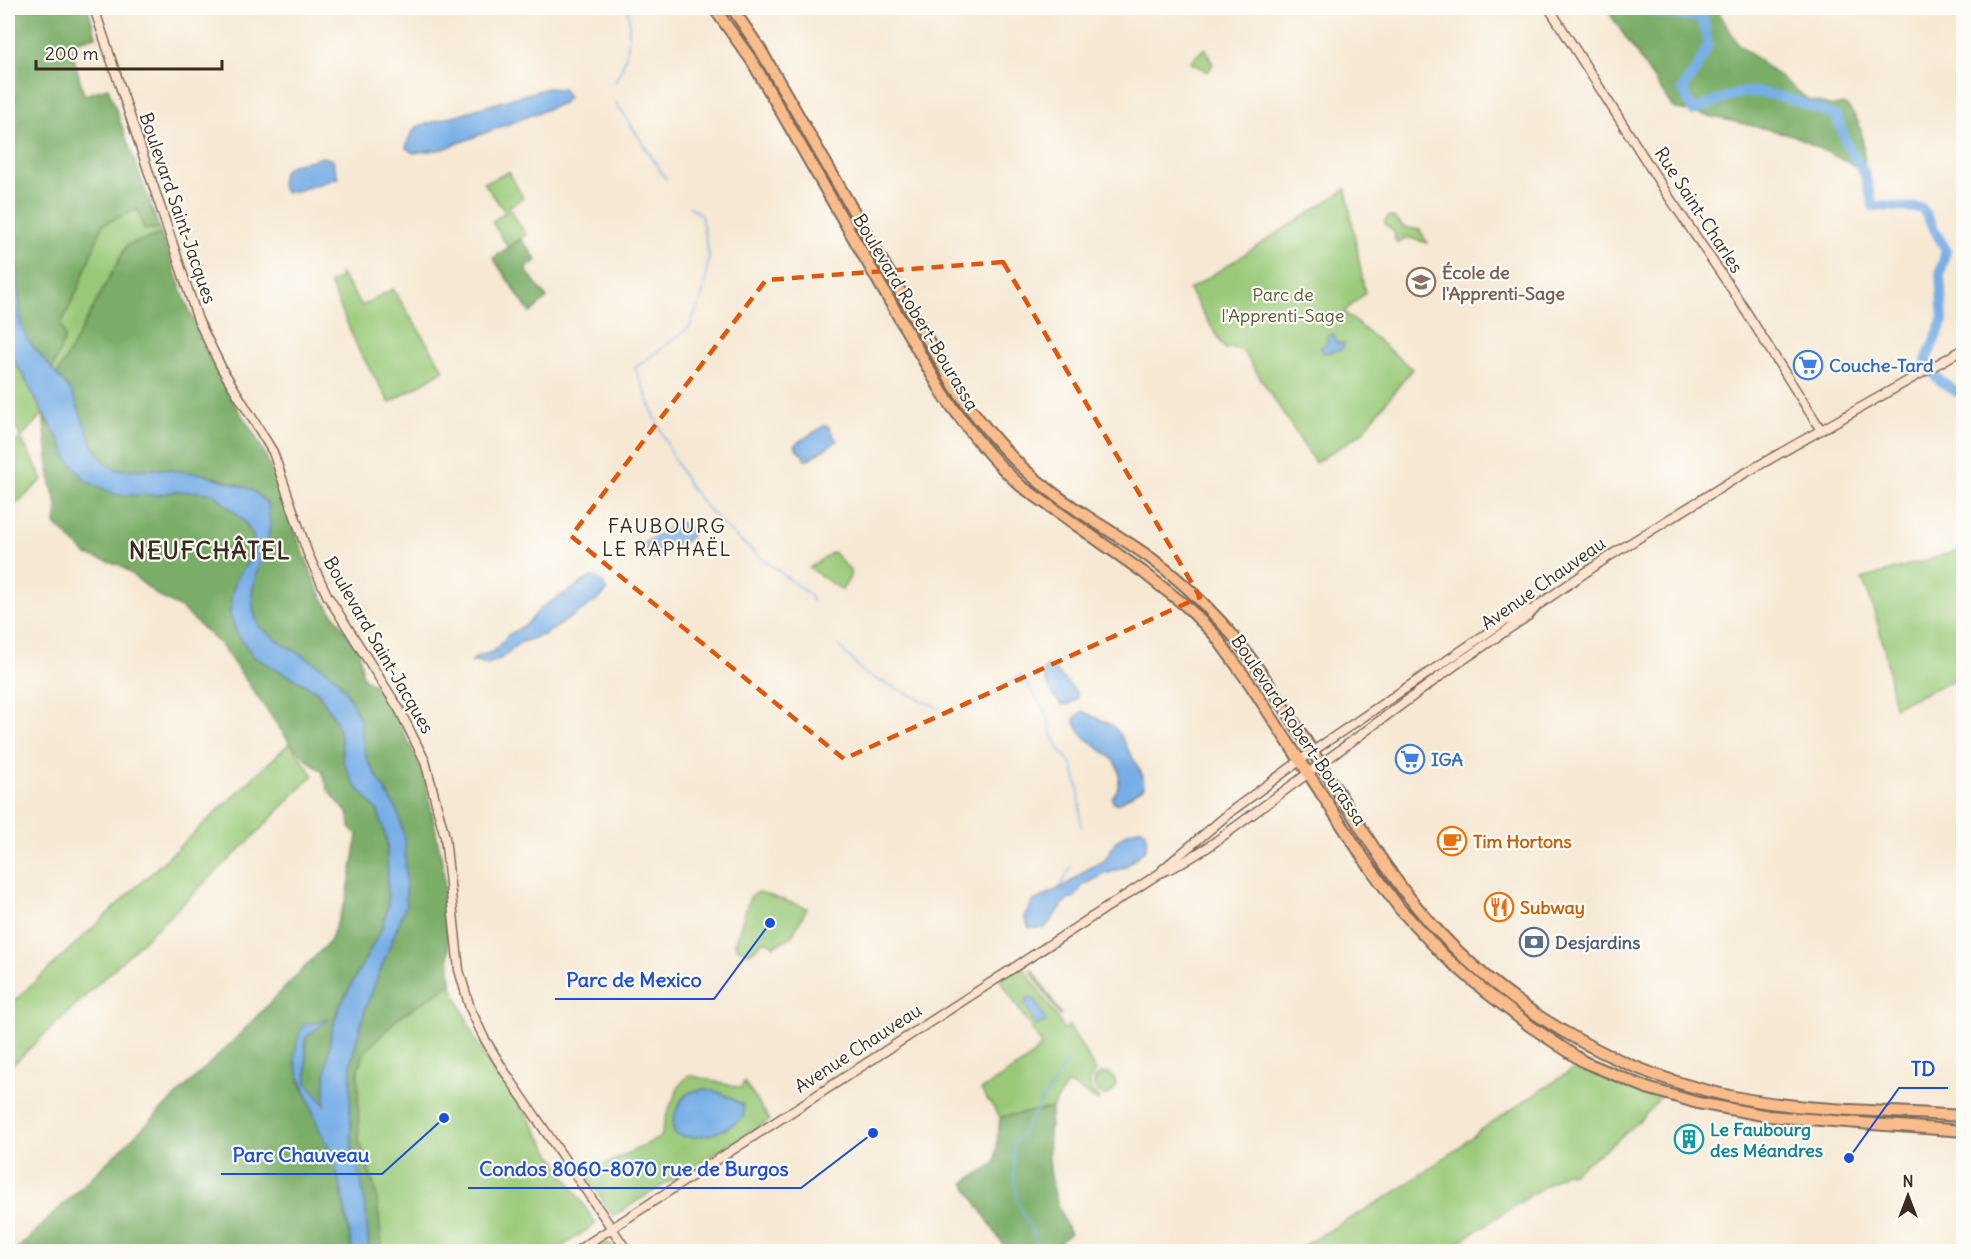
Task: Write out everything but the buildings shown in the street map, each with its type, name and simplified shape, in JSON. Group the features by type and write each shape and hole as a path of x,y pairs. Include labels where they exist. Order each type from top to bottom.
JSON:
{"highway":[{"name":"Boulevard Robert-Bourassa","path":"714,8 752,61 943,394 971,434 1003,470 1021,486 1112,548 1186,606 1214,634 1236,662 1400,909 1443,955 1530,1026 1584,1062 1662,1093 1750,1114 1964,1131"},
{"name":"Boulevard Robert-Bourassa","path":"732,8 760,49 955,387 974,414 1003,448 1041,484 1150,557 1194,593 1224,624 1257,666 1388,868 1433,925 1494,984 1528,1009 1614,1058 1701,1089 1735,1097 1810,1106 1964,1116"}],"main road":[{"name":"Boulevard Saint-Jacques","path":"94,8 198,320 222,369 273,452 309,554 327,595 399,708 425,761 445,837 459,970 470,1008 484,1038 505,1072 628,1251"},
{"name":"Rue Saint-Charles","path":"1549,8 1667,195 1821,430"},
{"name":"Avenue Chauveau","path":"1160,873 1171,861 1233,810 1301,760 1505,621 1537,606 1611,555 1681,512 1964,349"},
{"name":"Avenue Chauveau","path":"575,1251 1160,873 1208,847 1474,651 1528,616 1537,606"}],"highlighted area":[{"path":"1003,262 1200,597 844,759 571,536 766,280"}],"green space":[{"path":"8,8 88,8 96,36 70,43 84,95 108,88 159,228 144,230 138,209 103,224 61,325 65,337 52,369 27,339 21,325 17,264 8,202"},
{"path":"1606,8 1716,8 1738,44 1809,100 1833,106 1844,104 1851,111 1860,127 1865,173 1793,135 1673,108"},
{"path":"1205,48 1213,64 1208,72 1190,62"},
{"path":"509,172 523,198 508,207 526,235 508,247 492,222 505,212 484,183"},
{"name":"Parc de l'Apprenti-Sage","path":"1346,189 1365,293 1344,312 1412,369 1362,433 1315,463 1245,354 1236,348 1225,349 1189,290"},
{"path":"138,209 144,230 159,228 161,234 127,245 57,375 52,369 65,337 61,325 103,224"},
{"path":"1389,216 1404,227 1420,230 1427,243 1406,237 1398,244 1395,240 1395,233 1385,224"},
{"path":"161,234 208,353 227,391 265,454 316,585 359,651 363,678 383,691 424,774 443,867 451,984 398,1018 365,1052 358,1069 359,1140 376,1191 383,1251 369,1251 365,1205 352,1149 351,1061 366,1006 406,905 398,812 366,758 359,717 335,677 281,643 259,626 254,613 252,593 267,544 238,484 202,474 161,469 117,470 106,463 93,445 72,393 57,375 127,245"},
{"path":"521,239 537,260 525,269 547,298 530,313 493,258"},
{"path":"340,273 362,306 393,289 444,370 390,403 359,351 330,283 340,278"},
{"path":"8,353 22,373 43,413 21,438 43,479 8,512 8,450 21,437 8,415"},
{"path":"43,413 62,444 68,459 158,495 177,491 214,493 244,521 254,537 250,560 238,576 232,592 230,614 237,634 254,657 317,691 335,718 341,738 343,761 354,784 378,811 387,842 388,906 382,928 338,1009 331,1034 325,1077 325,1106 307,1083 306,1037 322,1023 303,1026 299,1080 319,1129 330,1147 339,1178 352,1251 76,1252 70,1248 67,1251 14,1252 233,1041 330,941 347,897 358,835 350,828 349,815 328,790 322,771 290,743 221,645 181,608 160,597 120,565 87,555 55,524 57,505 51,485"},
{"path":"1963,549 1963,676 1894,707 1883,642 1862,579"},
{"path":"833,552 850,570 850,577 842,590 809,568"},
{"path":"359,651 363,678 383,691 424,774 443,867 451,984 475,1039 489,1063 515,1097 596,1224 555,1251 369,1251 365,1205 352,1149 366,758 359,717 346,692"},
{"path":"290,743 313,775 251,839 8,1069 8,1007"},
{"path":"758,892 807,908 792,936 774,946 769,942 762,942 752,952 747,953 737,948 735,943 750,897"},
{"path":"1021,964 1065,1030 1069,1025 1096,1071 1091,1078 1090,1085 1099,1098 1098,1101 1068,1083 1052,1108 1000,1117 981,1090 1025,1062 1042,1045 999,978"},
{"path":"1030,970 1033,970 1061,1014 1060,1016"},
{"path":"1584,1062 1662,1093 1634,1126 1571,1174 1565,1173 1445,1251 1292,1252 1394,1193 1480,1130"},
{"path":"1101,1073 1109,1073 1116,1080 1116,1088 1109,1095 1101,1095 1094,1088 1094,1080"},
{"path":"689,1075 741,1088 744,1082 770,1120 613,1216 586,1174 661,1137 665,1119 679,1086","holes":["705,1089 721,1093 743,1105 692,1137 676,1135 673,1122 682,1099"]},
{"path":"1052,1108 1049,1141 1050,1172 1053,1188 1070,1234 1047,1251 1007,1251 964,1183 995,1163 1000,1117"},
{"path":"607,1242 619,1251 588,1251"}],"water":[{"path":"547,88 562,89 568,97 563,103 443,149 413,153 406,148 416,127"},
{"path":"323,157 333,160 338,178 297,191 285,192 281,185 283,171 292,165"},
{"path":"8,202 17,264 21,325 27,339 72,393 93,445 105,463 117,470 161,469 202,474 250,489 268,504 270,525 267,544 252,593 254,613 259,626 281,643 335,677 359,717 366,758 398,812 405,840 406,905 366,1006 351,1061 352,1149 361,1180 369,1251 352,1251 335,1164 297,1072 295,1056 298,1037 303,1025 330,1018 305,1038 307,1083 325,1105 325,1077 331,1034 339,1008 382,928 388,906 387,842 378,811 354,784 343,761 341,738 335,718 317,691 254,657 237,634 230,614 232,592 238,576 250,560 254,537 244,521 213,493 177,491 158,495 117,495 86,481 68,459 22,373 8,353"},
{"path":"1334,334 1338,344 1344,343 1342,349 1323,353 1321,347 1328,342 1327,336"},
{"path":"824,426 828,426 837,441 805,460 795,444"},
{"path":"680,522 687,526 692,535 684,543 653,559 652,555 640,545"},
{"path":"591,577 599,579 607,591 600,598 546,634 519,643 498,660 487,664 475,661 471,663 475,658 494,651 508,635 527,624 541,608"},
{"path":"1049,665 1077,693 1077,699 1070,704 1062,705 1050,690 1043,671"},
{"path":"1082,711 1117,730 1143,776 1144,787 1118,804 1113,802 1112,797 1118,785 1119,770 1109,756 1078,729 1074,719"},
{"path":"1141,828 1145,830 1147,837 1146,849 1125,867 1082,886 1075,897 1065,902 1045,928 1029,928 1024,916 1034,901 1066,885 1089,868 1104,861 1116,841 1129,832"},
{"path":"1027,998 1035,1000 1046,1021 1036,1026 1025,1004"},
{"path":"705,1089 721,1093 743,1105 744,1116 729,1127 712,1134 694,1137 676,1135 673,1124 678,1106 686,1095"}],"waterway":[{"path":"615,82 628,46 628,8"},
{"path":"1650,8 1656,13 1703,18 1708,45 1696,70 1682,89 1693,111 1729,96 1751,92 1783,97 1828,113 1837,117 1846,143 1865,174 1873,206 1922,208 1946,250 1940,274 1943,321 1926,360 1932,372 1941,381 1964,395"},
{"path":"616,102 666,179"},
{"path":"689,206 701,215 709,256 703,294 689,328 635,368 667,445 682,474 703,504 731,533 810,595 813,602"},
{"path":"8,475 20,463"},
{"path":"838,645 865,674 939,708"},
{"path":"968,709 1021,675 1047,714 1058,747 1072,765 1079,790 1081,826"},
{"path":"1060,887 1071,867"},
{"path":"1041,1252 1018,1202 1014,1179 1014,1145 1068,1060"}],"place":[{"name":"École de l'Apprenti-Sage","path":"1421,282"},
{"name":"Couche-Tard","path":"1808,365"},
{"name":"IGA","path":"1410,759"},
{"name":"Tim Hortons","path":"1452,841"},
{"name":"Subway","path":"1499,907"},
{"name":"Parc de Mexico","path":"770,923"},
{"name":"Desjardins","path":"1534,942"},
{"name":"Parc Chauveau","path":"444,1118"},
{"name":"Condos 8060-8070 rue de Burgos","path":"873,1133"},
{"name":"Le Faubourg des Méandres","path":"1689,1139"},
{"name":"TD","path":"1849,1158"}],"district":[{"name":"FAUBOURG LE RAPHAËL","path":"667,536"},
{"name":"NEUFCHÂTEL","path":"210,550"}]}
